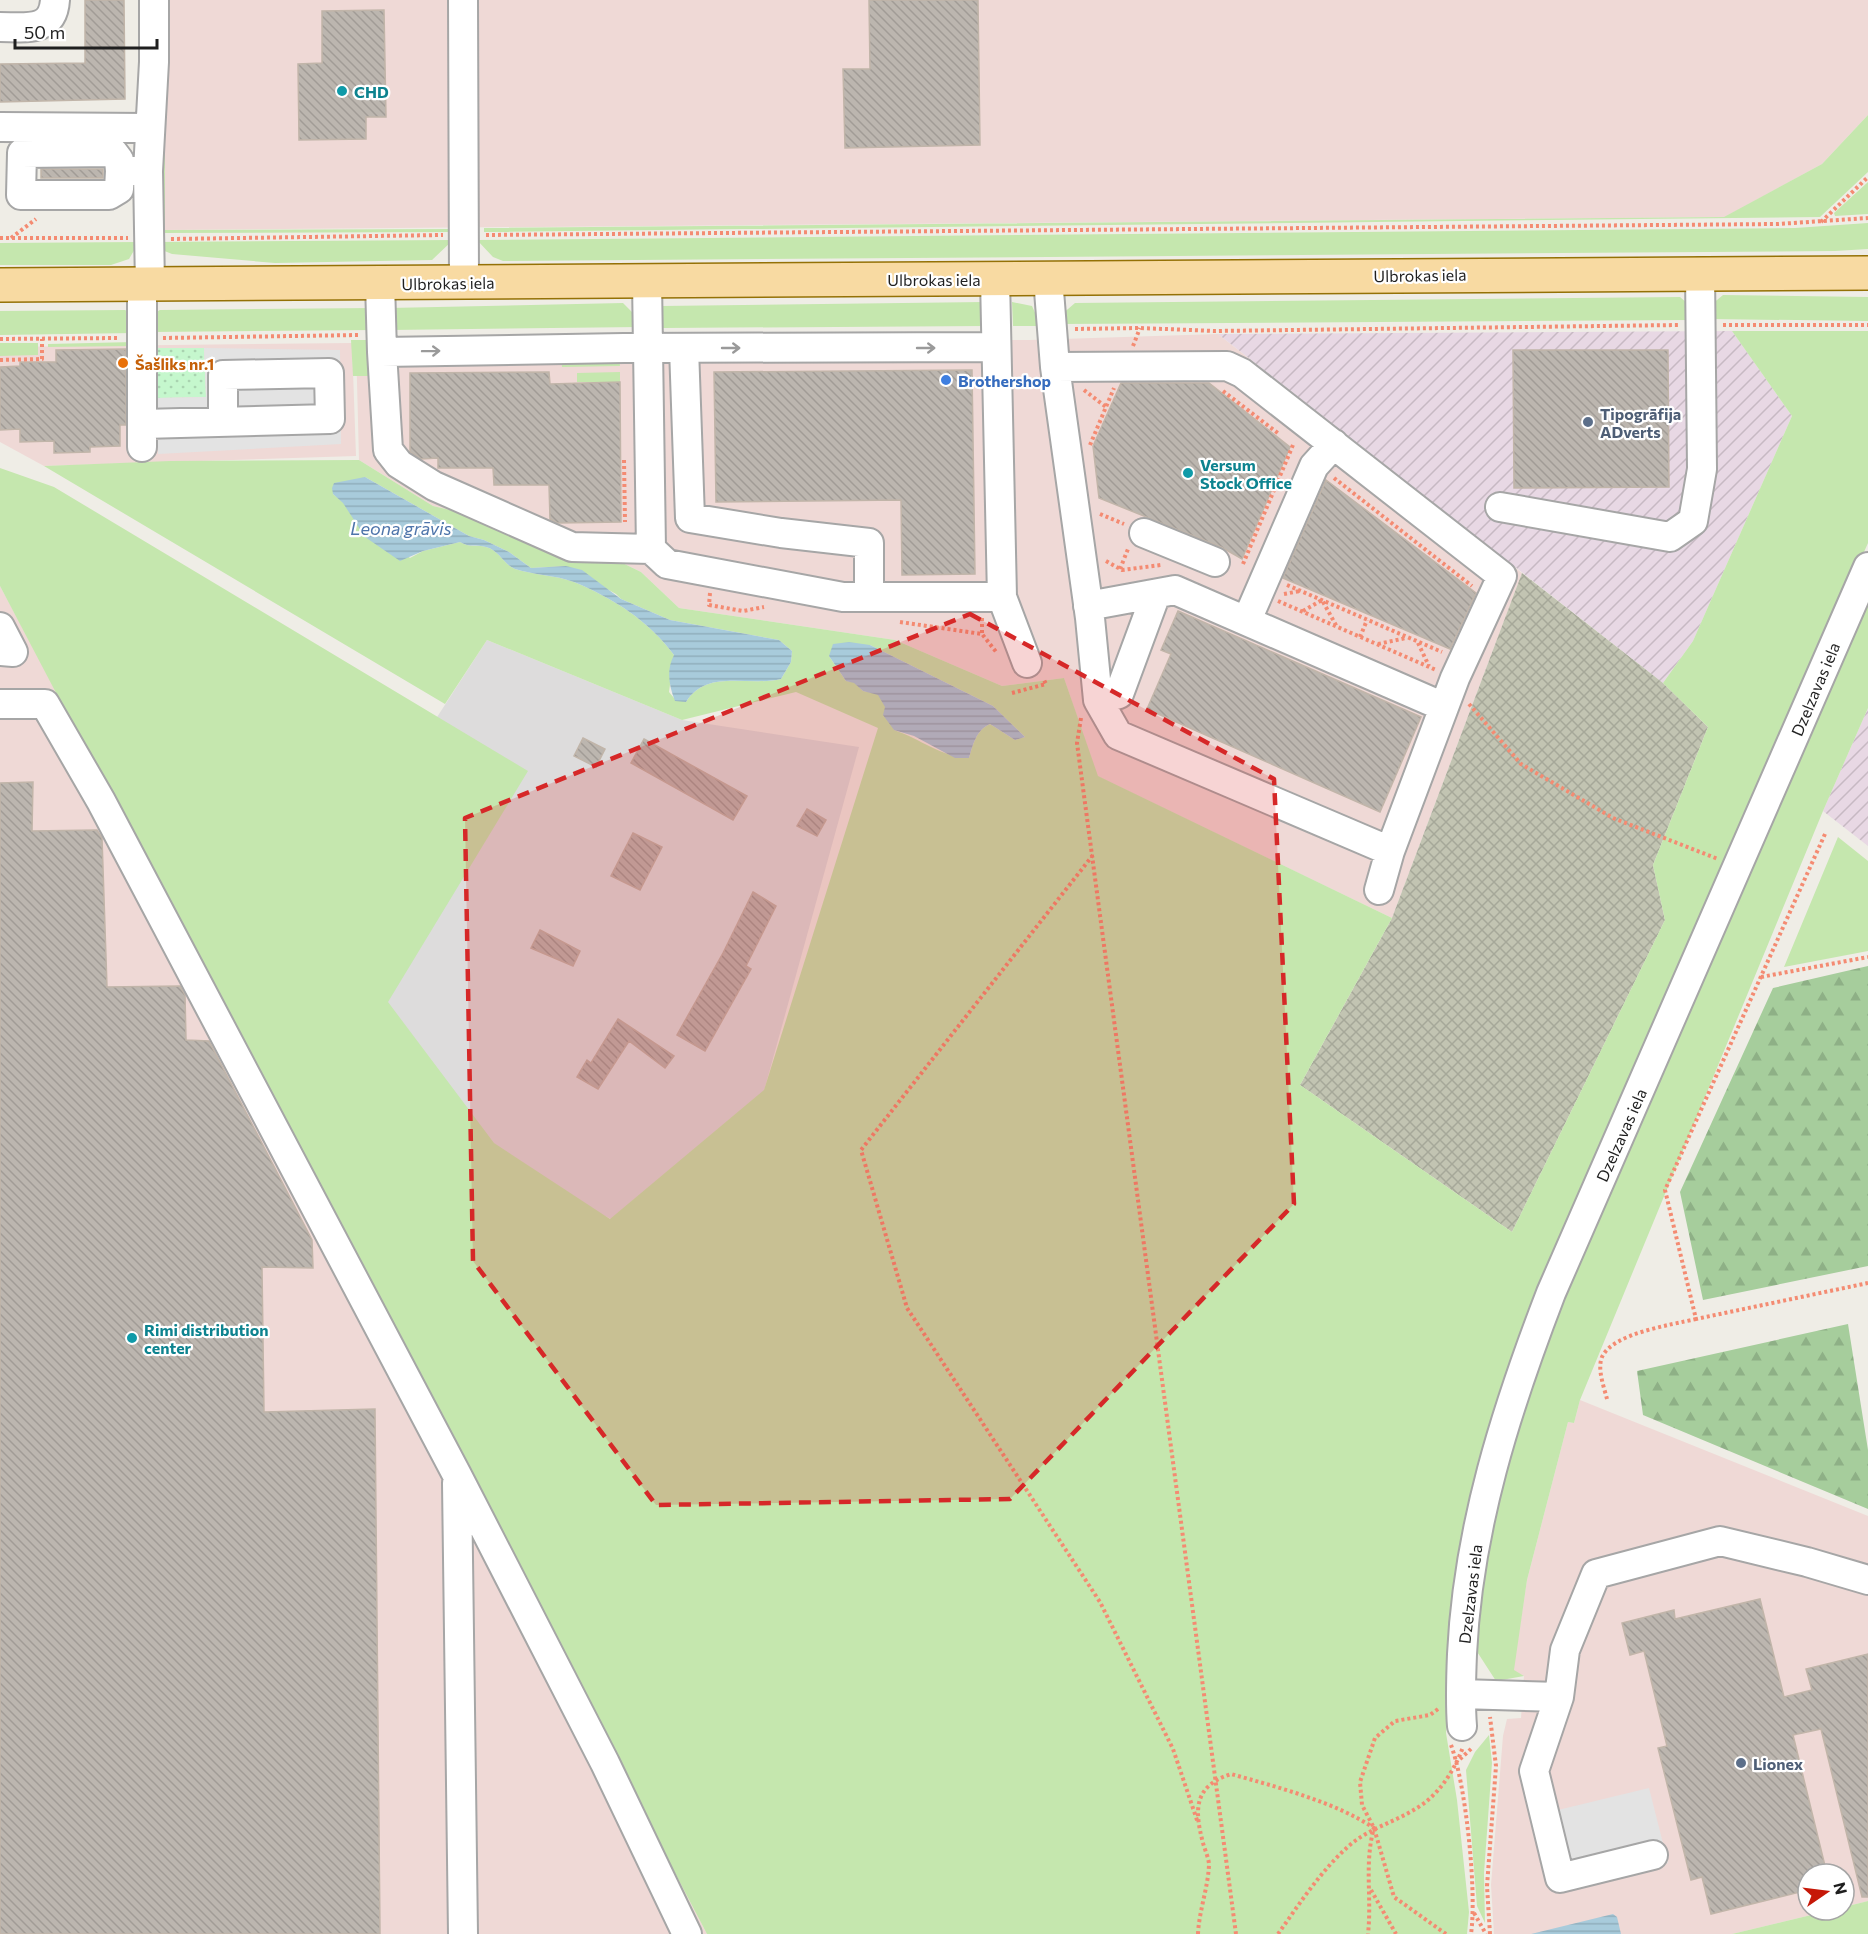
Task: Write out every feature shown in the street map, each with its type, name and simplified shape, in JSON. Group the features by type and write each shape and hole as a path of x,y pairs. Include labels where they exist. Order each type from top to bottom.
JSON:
{"main road":[{"name":"Ulbrokas iela","path":"0,285 146,286 1700,272 1868,273"}],"street":[{"path":"0,27 34,27 46,22 54,13 55,0"},
{"path":"154,0 142,435 223,421"},
{"path":"463,0 464,282"},
{"path":"0,127 149,128"},
{"path":"120,171 148,171"},
{"path":"1500,507 1670,537 1692,521 1702,469 1700,272"},
{"path":"1048,278 1054,367 1094,559 1088,606 1098,700 1118,735 1390,851"},
{"path":"995,279 1002,597 1027,663"},
{"path":"647,281 651,549"},
{"path":"380,283 388,450 399,464 434,486 572,547 651,549 667,564 843,597 1002,597"},
{"path":"382,352 648,348 996,347"},
{"path":"684,348 690,518"},
{"path":"1054,367 1227,366 1242,373 1508,581 1448,696 1390,851 1379,890"},
{"path":"1247,620 1254,570 1314,466 1334,444"},
{"path":"649,520 690,518 781,533 869,543 869,597"},
{"path":"1144,532 1187,551 1224,561"},
{"path":"1098,700 1119,694 1165,592 1187,551"},
{"name":"Dzelzavas iela","path":"1462,1726 1472,1694 1464,1616 1473,1553 1501,1433 1520,1372 1551,1293 1868,567"},
{"path":"1088,606 1165,592 1247,620 1448,696"},
{"path":"0,627 13,652 0,651"},
{"path":"0,704 45,704 101,801 457,1475 605,1763 687,1934"},
{"path":"457,1475 463,1934"},
{"path":"1653,1855 1560,1878 1534,1772 1559,1697 1565,1650 1596,1574 1720,1541 1807,1562 1868,1580"},
{"path":"1472,1694 1559,1697"}],"path":[{"path":"1821,222 1868,177"},
{"path":"0,238 149,239 1821,222 1868,218"},
{"path":"1089,446 1140,328"},
{"path":"0,360 42,359 42,339"},
{"path":"1079,386 1106,407"},
{"path":"1254,570 1293,445"},
{"path":"1098,502 1101,525"},
{"path":"1224,561 1254,570 1452,656"},
{"path":"1302,612 1322,600"},
{"path":"1322,600 1338,628"},
{"path":"1360,637 1366,620"},
{"path":"1377,645 1408,638"},
{"path":"1418,642 1430,668"},
{"path":"1448,696 1521,764 1613,818 1738,867"},
{"path":"1098,700 1082,708 1077,743 1236,1934"},
{"path":"1696,1318 1665,1190 1825,834"},
{"path":"1093,855 861,1150 907,1308 1100,1602 1173,1749 1209,1864 1199,1911 1198,1934"},
{"path":"1761,977 1868,957"},
{"path":"1607,1399 1601,1380 1601,1358 1616,1340 1696,1318 1868,1283"},
{"path":"1446,1934 1394,1897 1374,1828 1362,1805 1360,1782 1375,1738 1395,1721 1430,1715 1472,1694 1489,1712 1496,1766 1487,1886 1488,1934"},
{"path":"1278,1934 1315,1882 1351,1844 1374,1828 1421,1806 1447,1779 1458,1762 1474,1912 1471,1934"},
{"path":"1198,1823 1200,1797 1207,1785 1214,1779 1231,1774 1276,1787 1361,1819 1374,1828"},
{"path":"1368,1934 1370,1888 1368,1856 1374,1828"},
{"path":"1370,1888 1396,1934"},
{"path":"1474,1912 1488,1934"}],"highlighted area":[{"path":"970,614 1274,779 1294,1204 1010,1499 656,1505 473,1261 465,818"}],"shaded area":[{"path":"165,0 1868,0 1868,115 1822,164 1725,217 164,230"},
{"path":"1732,331 1792,416 1693,641 1663,683 1218,334"},
{"path":"1218,334 1522,573 1392,918 1097,776 1064,678 1002,686 895,640 679,608 641,572 571,538 433,506 359,460 356,343 1030,340"},
{"path":"352,343 356,456 44,466 0,442 0,347"},
{"path":"204,348 340,350 341,444 158,454 157,398 206,397"},
{"path":"1522,573 1663,683 1708,727 1653,865 1665,920 1512,1232 1300,1085 1392,918"},
{"name":"Rimi distribution center","path":"0,586 46,672 707,1934 0,1934"},
{"path":"487,640 682,720 859,747 764,1091 611,1219 340,1083 290,944"},
{"path":"1868,708 1868,846 1823,811"},
{"path":"1580,1400 1868,1516 1868,1901 1856,1904 1856,1862 1796,1862 1796,1919 1732,1934 1494,1934 1491,1885 1503,1736 1507,1719 1521,1718 1524,1676 1513,1671 1527,1580 1568,1422 1574,1423"},
{"path":"1649,1788 1668,1863 1573,1886 1554,1811"}],"green space":[{"path":"165,86 165,230 449,229 450,232 157,233"},
{"path":"1868,115 1868,172 1820,217 484,232 484,228 1724,217 1822,164"},
{"path":"1868,182 1868,214 1835,216 1834,213"},
{"path":"1868,223 1868,249 1835,251 503,261 493,257 477,240 1795,228"},
{"path":"453,240 432,260 275,263 172,254 162,250 157,242"},
{"path":"139,242 129,259 111,265 0,265 0,243"},
{"path":"1723,295 1868,297 1868,321 1710,319 1711,305"},
{"path":"1680,297 1687,303 1690,320 1060,324 1061,315 1075,303"},
{"path":"984,302 985,326 663,328 662,306"},
{"path":"1012,302 1032,306 1041,326 1013,326"},
{"path":"623,303 637,317 639,327 390,330 389,308"},
{"path":"374,308 374,330 152,332 154,313 160,310"},
{"path":"125,310 129,312 134,333 0,335 0,311"},
{"path":"1732,331 1868,331 1868,543 1559,1238 1495,1415 1452,1652 1446,1733 1457,1800 1469,1912 1467,1934 707,1934 0,586 0,468 54,487 528,771 388,1002 494,1143 610,1219 764,1090 878,728 796,692 682,720 487,640 445,704 44,466 170,461 359,460 433,506 571,538 641,572 679,608 895,640 1002,686 1064,678 1098,776 1392,918 1300,1085 1512,1232 1665,920 1653,865 1708,727 1663,683 1693,641 1792,416","holes":["365,477 469,536 484,540 509,552 531,568 566,566 621,599 670,620 779,640 792,651 791,662 781,679 717,682 705,685 686,702 674,698 669,692 674,655 642,621 603,595 574,582 515,569 486,547 460,542 423,551 410,558 333,494","870,645 993,706 1025,737 1015,740 990,724 978,734 969,758 950,755 894,730 883,700 878,694 863,691 854,682 846,681 829,656"]},
{"path":"351,340 374,340 375,376 353,376"},
{"path":"134,342 134,346 48,347 48,344"},
{"path":"0,343 38,343 38,355 0,356"},
{"path":"156,348 204,348 206,397 157,398"},
{"path":"561,353 619,354 620,366 562,367"},
{"path":"620,372 620,382 577,382 577,373"},
{"path":"1868,597 1868,708 1823,811 1580,1400 1574,1423 1568,1422 1527,1580 1514,1670 1524,1676 1496,1681 1474,1647 1489,1534 1517,1422 1555,1322"},
{"path":"1838,837 1868,861 1868,951 1784,967"},
{"path":"1868,966 1868,1266 1703,1300 1680,1192 1773,988"},
{"path":"1848,1324 1868,1450 1868,1509 1643,1415 1637,1371"},
{"path":"1489,1735 1492,1763 1484,1873 1485,1923 1477,1906 1466,1770 1475,1752"},
{"path":"1868,1901 1868,1934 1732,1934 1796,1919 1796,1922 1856,1922 1856,1904"}],"water":[{"name":"Leona grāvis","path":"365,477 469,536 484,540 509,552 531,568 566,566 582,570 621,599 670,620 779,640 792,651 791,662 781,679 717,682 705,685 686,702 675,701 669,678 674,655 642,621 603,595 574,582 515,569 486,547 460,542 423,551 400,561 365,537 343,503 333,494 332,488 334,483"},
{"path":"849,642 870,645 993,706 1025,737 1015,740 990,724 978,734 969,758 955,758 914,736 894,730 883,715 885,707 878,695 863,691 854,683 846,681 829,656 833,644"},
{"path":"1613,1914 1617,1917 1621,1934 1531,1934"}],"building":[{"path":"85,0 124,0 125,99 0,102 0,64 85,63"},
{"path":"869,0 978,0 980,145 845,148 843,69 870,69"},
{"name":"CHD","path":"384,10 386,117 366,117 366,139 299,140 298,64 322,63 322,11"},
{"path":"41,169 103,169 103,178 41,178"},
{"path":"126,349 126,425 120,425 120,446 90,447 90,452 54,453 54,441 20,442 20,429 0,430 0,367 20,366 20,362 56,362 56,350"},
{"path":"1513,350 1668,350 1669,487 1514,488"},
{"path":"972,370 975,574 902,575 901,500 716,502 714,372"},
{"path":"549,372 550,384 620,382 621,522 557,523 550,519 549,485 494,485 493,468 438,468 438,458 421,459 410,452 410,373"},
{"name":"Versum Stock Office","path":"1121,383 1209,383 1290,447 1242,559 1221,547 1099,498 1093,446"},
{"path":"1326,480 1476,593 1450,649 1283,578"},
{"path":"1178,611 1421,717 1380,812 1147,709 1171,654 1161,650"},
{"path":"583,738 605,749 596,767 574,756"},
{"path":"644,739 747,796 733,820 631,763"},
{"name":"Rimi distribution center","path":"33,782 32,831 97,830 102,838 107,987 180,986 185,995 186,1040 209,1041 312,1240 313,1268 262,1267 264,1412 375,1409 380,1934 0,1934 0,783"},
{"path":"807,809 826,820 817,836 797,826"},
{"path":"633,833 662,847 640,890 611,876"},
{"path":"753,892 776,906 746,966 751,969 705,1051 677,1035 723,953"},
{"path":"540,930 580,951 573,966 531,948"},
{"path":"618,1019 674,1056 665,1068 629,1041 598,1089 577,1077 587,1060 591,1063"},
{"path":"1760,1599 1784,1697 1812,1690 1806,1669 1868,1654 1868,1897 1862,1897 1856,1862 1853,1862 1821,1729 1793,1735 1824,1862 1796,1862 1796,1893 1711,1914 1702,1877 1691,1880 1658,1748 1667,1746 1644,1651 1630,1655 1622,1623 1674,1610 1675,1619"}],"place":[{"name":"CHD","path":"342,91"},
{"name":"Šašliks nr.1","path":"123,363"},
{"name":"Brothershop","path":"946,380"},
{"name":"Tipogrāfija ADverts","path":"1588,422"},
{"name":"Versum Stock Office","path":"1188,473"},
{"name":"Rimi distribution center","path":"132,1338"},
{"name":"Lionex","path":"1741,1763"}]}
